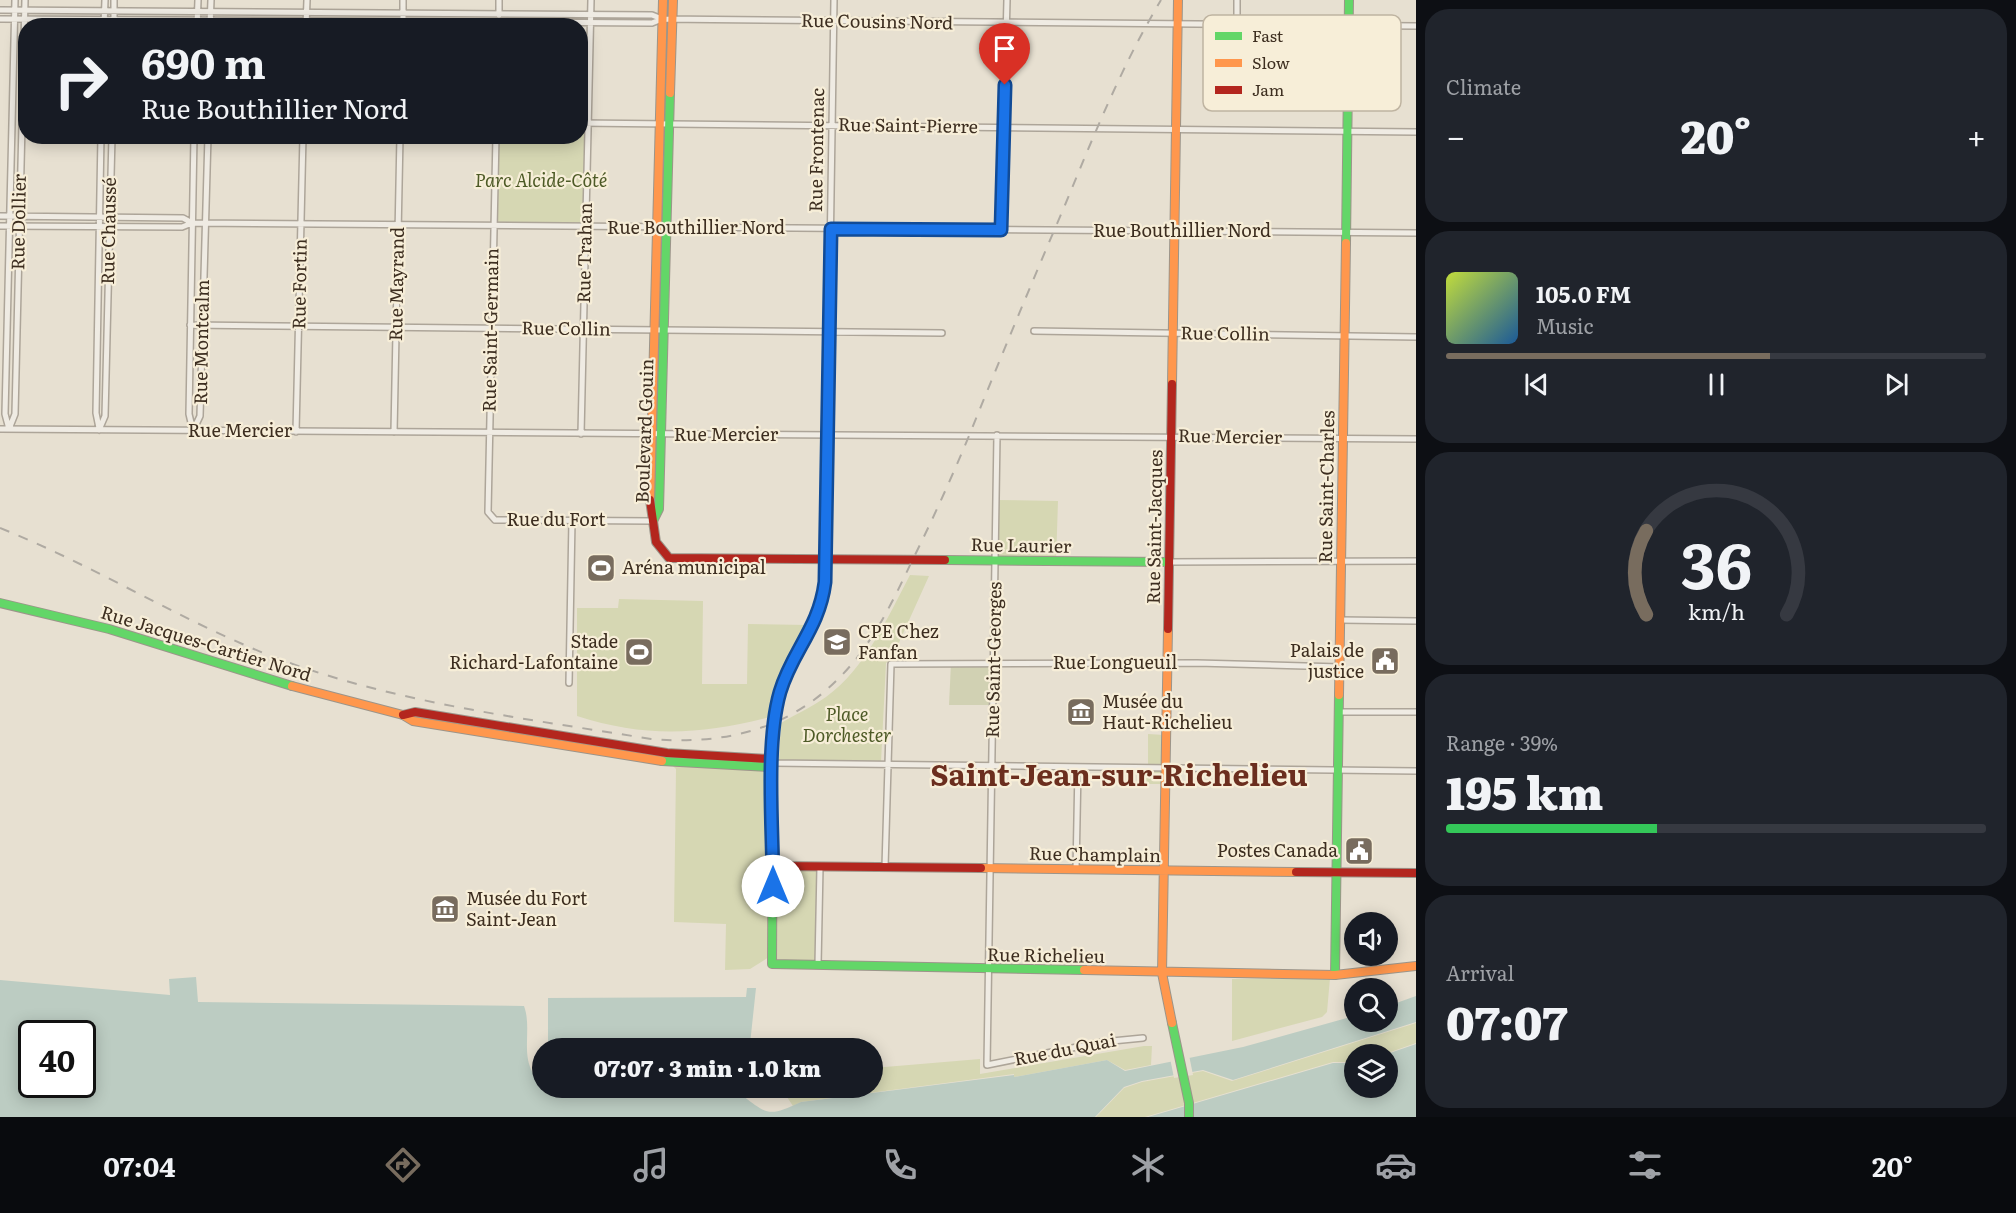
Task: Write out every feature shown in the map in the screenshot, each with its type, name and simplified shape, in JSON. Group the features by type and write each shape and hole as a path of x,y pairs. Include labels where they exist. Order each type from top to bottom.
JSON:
{"street":[{"name":"Rue Dollier","path":"9,429 5,414 15,0"},
{"name":"Rue Dollier","path":"24,18 25,0"},
{"path":"104,18 105,0"},
{"path":"114,0 114,18"},
{"path":"197,18 198,0"},
{"path":"210,18 211,0"},
{"path":"306,18 307,0"},
{"path":"403,0 403,18"},
{"path":"499,0 499,18"},
{"name":"Rue Trahan","path":"588,123 591,0"},
{"name":"Boulevard Gouin","path":"653,521 650,508 663,0"},
{"name":"Boulevard Gouin","path":"653,521 659,508 673,0"},
{"name":"Rue Frontenac","path":"773,866 773,763 775,722 780,692 818,617 822,603 826,560 834,0"},
{"path":"1001,230 1007,0"},
{"name":"Rue Saint-Jacques","path":"1178,0 1162,973 1179,1053 1189,1117"},
{"path":"1237,15 1238,0"},
{"name":"Rue Cousins Nord","path":"0,9 652,15 662,20"},
{"name":"Rue Cousins Nord","path":"0,19 15,19"},
{"name":"Rue Cousins Nord","path":"590,22 652,23 673,20 1203,24"},
{"name":"Rue Cousins Nord","path":"1401,27 1416,27"},
{"name":"Rue Saint-Charles","path":"1335,975 1347,111"},
{"path":"13,119 18,119"},
{"name":"Rue Saint-Pierre","path":"588,123 1416,132"},
{"name":"Rue Dollier","path":"9,429 15,414 20,144"},
{"name":"Rue Chaussé","path":"99,430 96,413 101,144"},
{"name":"Rue Chaussé","path":"99,430 105,416 112,144"},
{"name":"Rue Montcalm","path":"193,431 189,414 194,144"},
{"name":"Rue Montcalm","path":"193,431 200,416 207,144"},
{"name":"Rue Fortin","path":"297,432 303,144"},
{"name":"Rue Mayrand","path":"394,432 400,144"},
{"name":"Rue Saint-Germain","path":"495,520 488,512 496,144"},
{"name":"Rue Trahan","path":"581,434 588,144"},
{"name":"Rue Bouthillier Nord","path":"0,216 183,218 192,223"},
{"name":"Rue Bouthillier Nord","path":"0,226 182,227 192,223 205,223 1416,233"},
{"path":"7,326 17,325"},
{"name":"Rue Collin","path":"190,325 942,333"},
{"path":"98,326 107,326"},
{"name":"Rue Collin","path":"1034,331 1416,337"},
{"name":"Rue Mercier","path":"0,429 1416,439"},
{"name":"Rue Saint-Georges","path":"987,1065 991,970 997,435"},
{"name":"Rue du Fort","path":"495,520 653,521"},
{"path":"569,683 572,520"},
{"name":"Rue Laurier","path":"653,521 655,543 661,553 669,558 996,562 1341,563 1416,561"},
{"name":"Rue Jacques-Cartier Nord","path":"0,603 110,629 317,694 403,715 415,712 667,753 769,759 773,763 886,766 1416,771"},
{"path":"1340,620 1416,621"},
{"name":"Rue Longueuil","path":"886,766 891,664 1167,663 1340,666"},
{"path":"1339,712 1416,712"},
{"path":"885,867 886,766"},
{"path":"1076,870 1078,768"},
{"name":"Rue Champlain","path":"773,866 1416,873"},
{"name":"Rue Richelieu","path":"773,866 772,964 1335,975 1399,970 1416,966"},
{"path":"818,966 820,867"},
{"name":"Rue du Quai","path":"987,1065 1102,1041 1143,1038"}],"green space":[{"name":"Parc Alcide-Côté","path":"496,144 588,144 586,227 494,226"},
{"path":"996,500 1058,501 1056,562 996,562"},
{"name":"Place Dorchester","path":"910,575 929,576 892,658 886,663 881,762 779,760 781,723 826,697 853,672 884,625"},
{"name":"Stade Richard-Lafontaine","path":"619,599 703,601 702,684 747,684 748,624 808,625 777,680 770,717 720,728 673,732 626,728 577,716 577,608 618,608"},
{"path":"951,663 994,663 994,705 949,705"},
{"path":"1148,734 1164,735 1164,767 1148,767"},
{"path":"669,762 770,769 769,957 750,969 725,970 726,924 674,922 676,769"},
{"path":"1143,770 1164,771 1163,784 1143,784"},
{"path":"773,866 820,867 818,965 772,964"},
{"path":"1330,978 1327,1012 1322,1017 1232,1041 1232,979"},
{"path":"1416,1023 1416,1043 1398,1049 1398,1044 1349,1044 1387,1032 1398,1032 1398,1029"},
{"path":"1152,1046 1151,1065 1125,1070 1107,1060 1014,1077 1014,1074 883,1091 883,1067 980,1059 980,1074"},
{"path":"1344,1046 1344,1062 1333,1062 1145,1117 1096,1117 1124,1088 1142,1082 1203,1071 1232,1081"},
{"path":"788,1098 831,1098 801,1102 793,1106"}],"shaded area":[{"path":"196,977 198,1002 524,1006 529,1066 532,1071 532,1098 746,1098 770,1112 783,1110 801,1102 833,1098 883,1098 883,1092 1014,1075 1014,1077 1107,1060 1125,1071 1243,1047 1344,1019 1344,1032 1384,1032 1233,1080 1203,1070 1142,1081 1124,1087 1095,1117 0,1117 0,980 170,995 169,979"},
{"path":"747,988 756,988 751,1038 548,1038 548,998 746,997"},
{"path":"1416,996 1416,1022 1398,1028 1398,1002"},
{"path":"1416,1044 1416,1117 1148,1117 1333,1063 1344,1063 1344,1098 1398,1098 1398,1050"}],"pier":[{"path":"1189,1055 1193,1075 1174,1078 1170,1058"}],"railway":[{"path":"0,528 68,558 236,641 271,656 364,686 507,716 651,739 677,740 727,736 774,723 796,712 837,680 860,654 888,610 955,468 1109,101 1161,0"}],"traffic: fast":[{"path":"1349,0 1349,15"},
{"path":"653,521 659,509 670,93"},
{"path":"1346,243 1348,111"},
{"path":"945,560 1169,562"},
{"path":"0,603 109,629 292,686"},
{"path":"1335,975 1339,695"},
{"path":"662,761 768,767 773,763"},
{"path":"773,763 772,964 1084,970"},
{"path":"1172,1023 1189,1103 1189,1117"}],"traffic: slow":[{"path":"650,500 663,0"},
{"path":"670,93 673,0"},
{"path":"1172,384 1178,0"},
{"path":"1339,695 1346,243"},
{"path":"1168,629 1162,973 1172,1023"},
{"path":"292,686 403,715 413,721 662,761"},
{"path":"981,868 1296,872"},
{"path":"1084,970 1335,975 1416,966"}],"traffic: jam":[{"path":"1168,629 1172,384"},
{"path":"650,500 656,542 669,558 945,560"},
{"path":"403,715 415,712 667,753 769,759 773,763"},
{"path":"773,866 981,868"},
{"path":"1296,872 1416,873"}],"place":[{"name":"Aréna municipal","path":"601,568"},
{"name":"CPE Chez Fanfan","path":"837,642"},
{"name":"Stade Richard-Lafontaine","path":"639,652"},
{"name":"Palais de justice","path":"1385,661"},
{"name":"Musée du Haut-Richelieu","path":"1081,712"},
{"name":"Postes Canada","path":"1359,851"},
{"name":"Musée du Fort Saint-Jean","path":"445,909"}],"district":[{"name":"Saint-Jean-sur-Richelieu","path":"1119,776"}],"route":[{"path":"773,886 773,763 778,702 784,681 818,617 825,582 831,229 1001,230 1005,85"}]}
